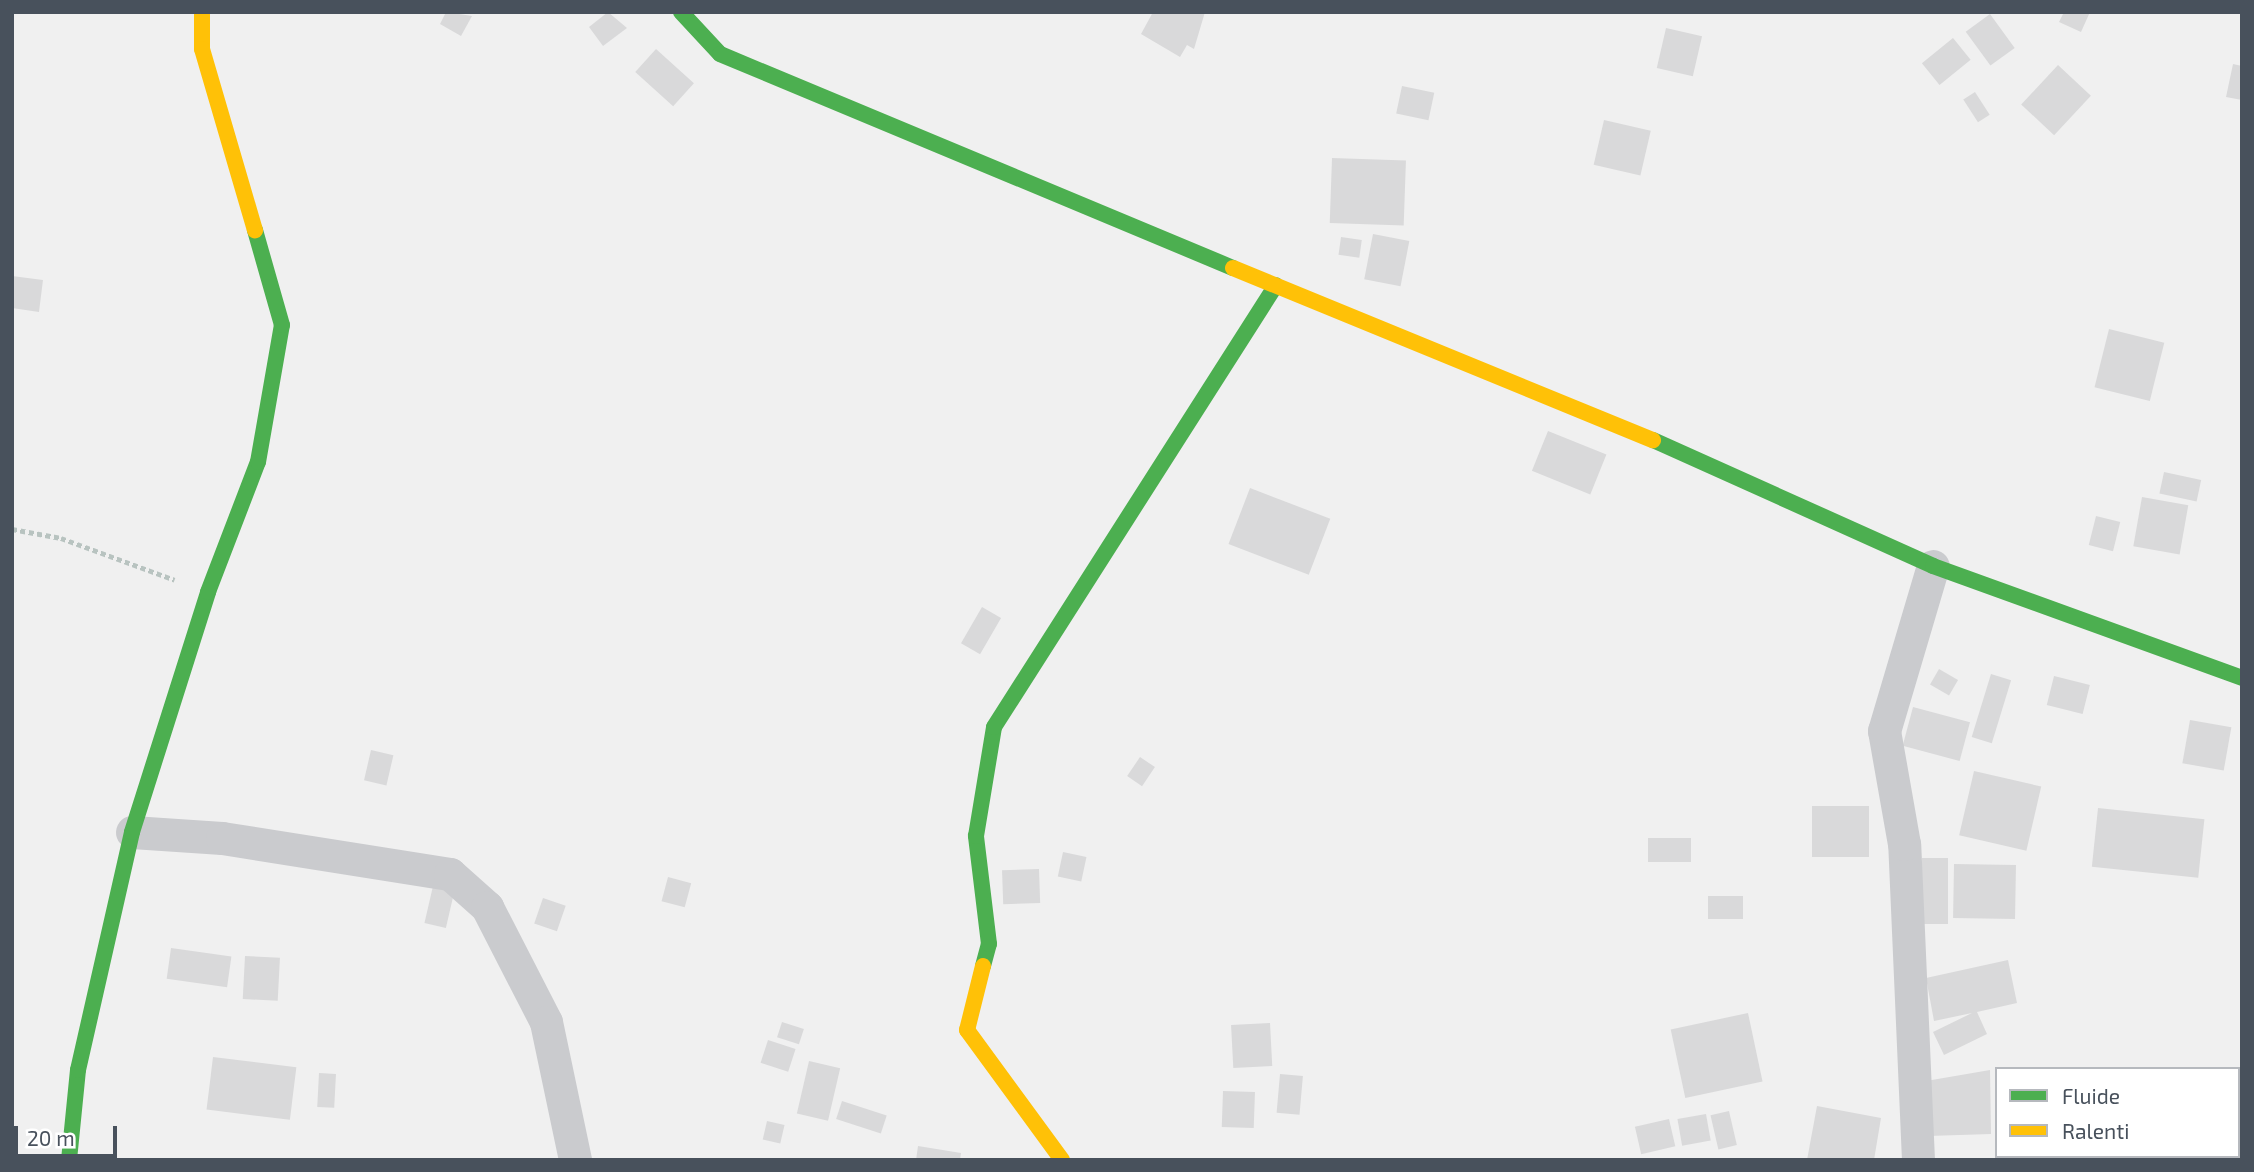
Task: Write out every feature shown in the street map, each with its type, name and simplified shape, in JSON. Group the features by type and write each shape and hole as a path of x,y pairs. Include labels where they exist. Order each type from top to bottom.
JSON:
{"street":[{"path":"69,1160 78,1070 132,832 208,592 258,462 282,325 202,49 202,12"},
{"path":"681,12 720,54 1276,285 1531,385 1933,566 2242,678"},
{"path":"1062,1160 967,1030 989,944 976,836 994,727 1276,285"},
{"path":"1918,1160 1903,844 1884,731 1933,566"},
{"path":"132,832 222,838 450,874 487,907 547,1022 575,1160"}],"path":[{"path":"12,529 61,538 208,592"}],"building":[{"path":"446,12 472,16 461,36 440,24"},
{"path":"608,12 627,28 603,46 589,27"},
{"path":"1153,12 1205,12 1194,49 1187,45 1180,57 1141,34"},
{"path":"2064,12 2090,12 2081,32 2059,22"},
{"path":"1990,14 2015,48 1990,66 1966,32"},
{"path":"1666,28 1702,36 1693,76 1657,68"},
{"path":"1953,38 1971,60 1940,85 1922,63"},
{"path":"656,49 694,83 673,106 635,72"},
{"path":"2233,64 2242,66 2242,100 2226,97"},
{"path":"2058,65 2091,96 2054,135 2021,104"},
{"path":"1402,86 1434,93 1428,120 1396,113"},
{"path":"1975,92 1990,115 1978,122 1963,100"},
{"path":"1604,120 1651,131 1640,176 1594,165"},
{"path":"1332,158 1406,161 1404,226 1330,223"},
{"path":"1373,234 1409,241 1401,286 1364,279"},
{"path":"1341,237 1362,240 1359,258 1338,255"},
{"path":"12,276 43,280 39,312 12,308"},
{"path":"2109,329 2164,343 2150,401 2094,387"},
{"path":"1548,431 1606,455 1590,494 1532,471"},
{"path":"2164,472 2201,480 2197,501 2159,494"},
{"path":"1250,488 1330,519 1309,575 1228,544"},
{"path":"2142,497 2188,505 2180,554 2133,546"},
{"path":"2096,516 2120,522 2113,551 2089,545"},
{"path":"982,607 1001,618 980,654 961,643"},
{"path":"1939,669 1958,680 1949,696 1930,685"},
{"path":"1991,674 2011,680 1992,743 1972,737"},
{"path":"2054,676 2090,685 2083,714 2047,705"},
{"path":"1913,707 1970,722 1960,761 1903,746"},
{"path":"2190,720 2231,727 2224,771 2182,763"},
{"path":"371,750 393,755 386,785 364,780"},
{"path":"1140,757 1155,767 1142,786 1127,776"},
{"path":"1974,771 2041,787 2026,851 1959,835"},
{"path":"1812,806 1869,806 1869,857 1812,857"},
{"path":"2098,808 2204,819 2198,878 2092,867"},
{"path":"1648,838 1691,838 1691,862 1648,862"},
{"path":"1063,852 1086,857 1081,881 1058,876"},
{"path":"1922,858 1948,858 1948,924 1922,924"},
{"path":"1954,864 2016,865 2015,919 1953,918"},
{"path":"1039,869 1040,903 1003,904 1002,870"},
{"path":"668,877 691,883 685,907 662,901"},
{"path":"433,886 454,891 446,928 424,923"},
{"path":"1708,896 1743,896 1743,919 1708,919"},
{"path":"543,898 566,906 557,931 534,924"},
{"path":"171,948 231,956 227,987 167,979"},
{"path":"245,956 280,958 278,1001 243,999"},
{"path":"2008,960 2017,1003 1977,1012 1987,1034 1944,1055 1933,1032 1972,1013 1934,1021 1926,978"},
{"path":"1748,1013 1763,1081 1685,1098 1671,1029"},
{"path":"782,1022 804,1029 799,1044 777,1037"},
{"path":"1270,1023 1272,1066 1233,1068 1231,1025"},
{"path":"768,1040 796,1049 788,1072 761,1063"},
{"path":"213,1057 296,1067 290,1120 207,1110"},
{"path":"809,1061 840,1068 828,1121 797,1114"},
{"path":"1990,1070 1991,1134 1928,1136 1926,1081"},
{"path":"319,1073 336,1074 334,1108 317,1107"},
{"path":"1280,1074 1303,1076 1300,1115 1277,1113"},
{"path":"1223,1091 1255,1092 1254,1128 1222,1127"},
{"path":"842,1101 887,1116 881,1134 836,1119"},
{"path":"1817,1106 1881,1118 1874,1160 1807,1160"},
{"path":"1729,1111 1737,1145 1718,1149 1710,1115"},
{"path":"1706,1114 1711,1141 1682,1146 1677,1119"},
{"path":"1669,1119 1675,1146 1641,1154 1635,1127"},
{"path":"767,1121 785,1125 780,1144 763,1140"},
{"path":"918,1146 961,1153 960,1160 916,1160"}],"traffic: fast":[{"path":"681,12 720,54 1233,268"},
{"path":"69,1160 78,1070 132,832 208,592 258,462 282,325 255,230"},
{"path":"983,966 989,944 976,836 994,727 1276,285"},
{"path":"1653,440 1933,566 2242,678"}],"traffic: slow":[{"path":"202,12 202,49 255,230"},
{"path":"1233,268 1653,440"},
{"path":"983,966 967,1030 1062,1160"}]}
